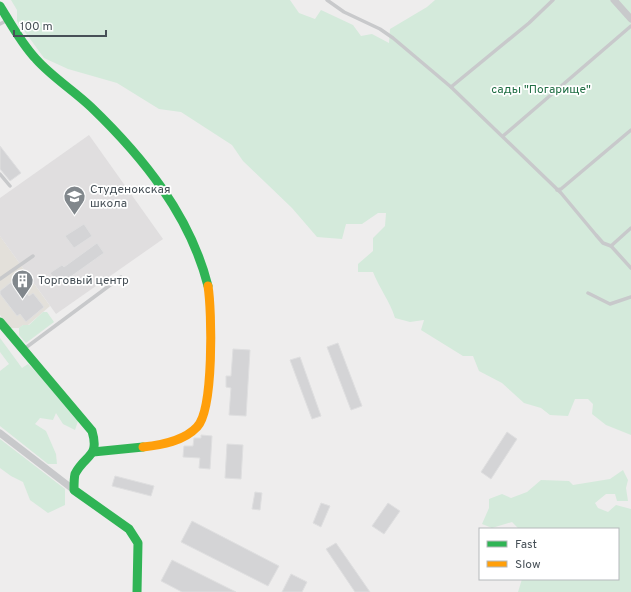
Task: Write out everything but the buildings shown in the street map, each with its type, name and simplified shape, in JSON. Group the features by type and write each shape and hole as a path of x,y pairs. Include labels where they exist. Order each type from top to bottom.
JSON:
{"street":[{"path":"614,0 631,19"},
{"path":"0,6 30,52 46,70 116,132 143,163 183,221 194,244 208,285 211,306 210,349 205,415 202,423 197,429 167,444 93,452"},
{"path":"2,327 23,349 92,431 96,444 93,452 75,475 74,490"},
{"path":"0,433 74,490 129,529 138,543 137,592"}],"lane":[{"path":"327,0 344,12 380,29 393,38 451,87 556,190 600,239 611,246 631,268"},
{"path":"451,87 529,23 552,0"},
{"path":"0,24 9,20"},
{"path":"502,136 631,26"},
{"path":"556,190 561,189 631,130"},
{"path":"0,174 10,186"},
{"path":"611,246 631,228"},
{"path":"0,279 34,256"},
{"path":"23,349 121,277"},
{"path":"588,293 610,304 631,298"}],"shaded area":[{"name":"Студенокская школа","path":"89,135 163,239 56,314 0,236 0,198"},
{"path":"0,236 50,306 28,325 23,325 19,328 10,328 0,315"}],"green space":[{"name":"сады \"Погарище\"","path":"11,0 290,0 299,13 315,19 321,10 353,25 361,36 372,34 389,43 390,29 427,7 435,0 631,0 631,435 606,425 592,414 593,404 588,399 575,399 568,416 550,415 541,408 524,403 502,383 479,371 473,356 463,356 421,330 424,320 410,322 395,318 373,272 358,272 358,264 373,251 373,238 385,226 386,213 378,213 362,224 346,224 342,239 317,237 292,208 243,161 232,145 181,112 159,109 117,83 68,69 44,58 17,21 17,10"},
{"path":"43,312 47,312 54,322 26,343 19,335 19,328 23,325 29,325"},
{"path":"0,338 22,368 28,364 62,398 78,421 75,430 63,424 56,413 53,420 40,418 35,424 46,431 56,454 57,464 48,464 0,426 0,371 9,364 0,352"},
{"path":"0,439 65,489 65,505 48,513 30,500 23,482 0,468"},
{"path":"623,470 628,480 626,488 628,501 617,501 615,494 606,494 595,503 598,508 608,512 616,505 631,509 631,592 518,592 522,580 619,580 619,528 518,528 512,522 492,528 482,524 489,508 489,499 502,494 511,498 527,492 541,480 569,481 573,485 610,479"}],"traffic: fast":[{"path":"0,6 21,40 36,59 49,72 91,107 129,146 146,167 177,211 200,260 208,286"},
{"path":"0,322 92,431 94,440 93,451 75,474 74,490 129,529 138,543 137,592"},
{"path":"93,452 143,447"}],"traffic: slow":[{"path":"143,447 172,442 186,436 197,427 203,417 209,382 211,337 208,286"}],"place":[{"name":"Студенокская школа","path":"74,216"},
{"name":"Торговый центр","path":"23,300"}]}
